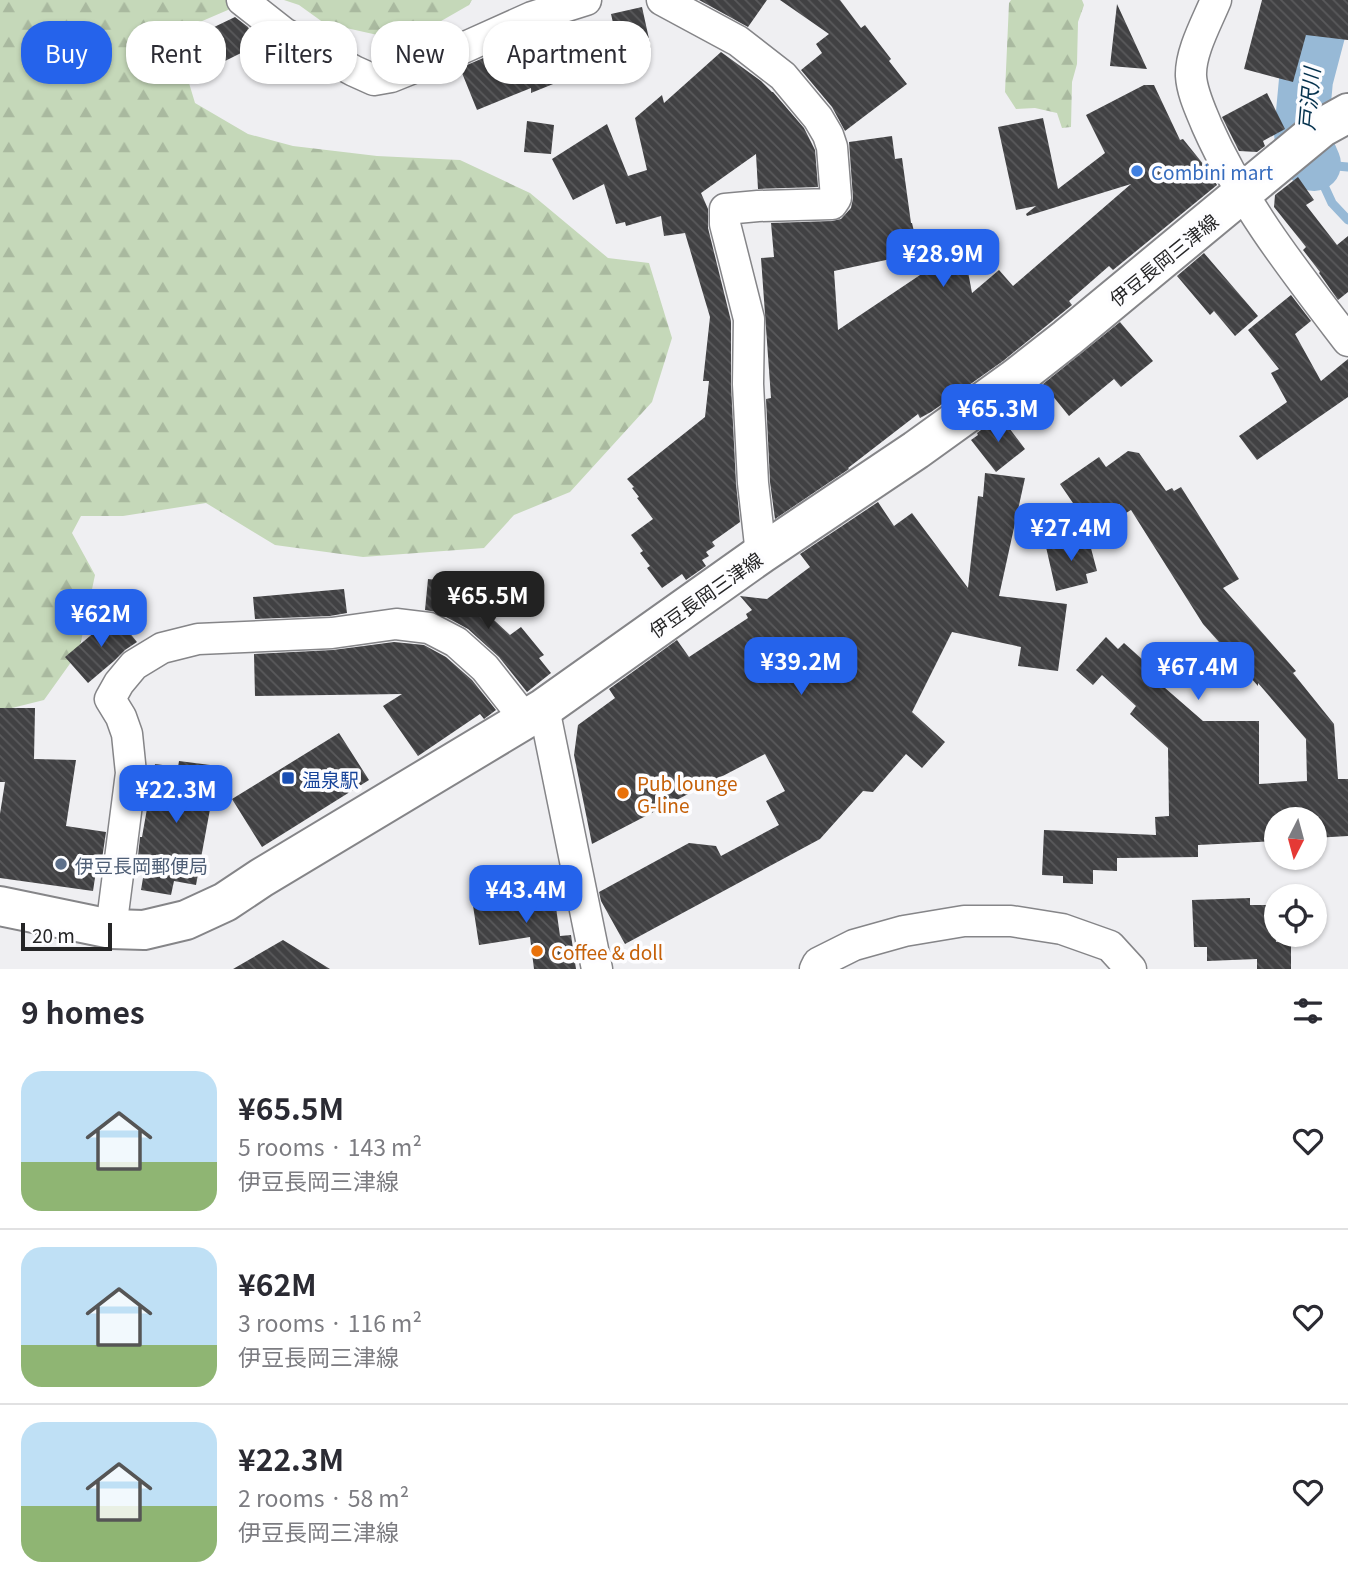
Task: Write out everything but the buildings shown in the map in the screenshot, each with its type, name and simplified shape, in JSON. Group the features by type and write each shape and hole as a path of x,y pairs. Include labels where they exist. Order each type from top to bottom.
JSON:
{"main road":[{"name":"伊豆長岡三津線","path":"0,906 111,929 144,930 187,920 225,902 535,714 761,554 916,450 1016,378 1321,128 1348,113"}],"street":[{"path":"242,0 284,33 374,80 391,77 532,18 586,0"},
{"path":"662,0 738,41 783,76 818,118 832,147 835,198 832,204 725,209 725,224 749,319 753,483 761,554"},
{"path":"1216,0 1194,55 1191,76 1197,104 1218,150 1255,215 1348,341"},
{"path":"111,929 131,773 127,734 110,699 134,665 162,648 198,639 332,633 396,624 429,628 456,642 535,714 597,969"},
{"path":"815,969 818,963 854,945 904,931 964,921 1011,921 1062,929 1110,946 1131,969"}],"green space":[{"path":"0,0 251,0 202,21 126,21 126,84 189,84 195,103 248,134 293,146 377,156 460,160 530,193 608,258 649,263 672,338 652,402 570,492 514,515 484,548 363,557 275,545 206,503 123,516 81,516 72,533 95,575 79,651 44,700 0,711"},
{"path":"284,0 472,0 469,5 441,21 371,21 371,34 357,30 357,21 321,21 299,5"},
{"path":"1011,0 1082,0 1084,5 1078,22 1077,64 1072,82 1071,127 1062,128 1057,113 1035,108 1016,109 1005,92"}],"waterway":[{"name":"戸沢川","path":"1314,164 1301,134 1306,80 1327,0"},
{"path":"1314,164 1332,203 1348,220"},
{"name":"戸沢川","path":"1314,164 1348,167"}],"place":[{"name":"Combini mart","path":"1137,171"},
{"name":"温泉駅","path":"288,778"},
{"name":"Pub lounge G-line","path":"623,793"},
{"name":"伊豆長岡郵便局","path":"61,864"},
{"name":"Coffee & doll","path":"537,951"}]}
